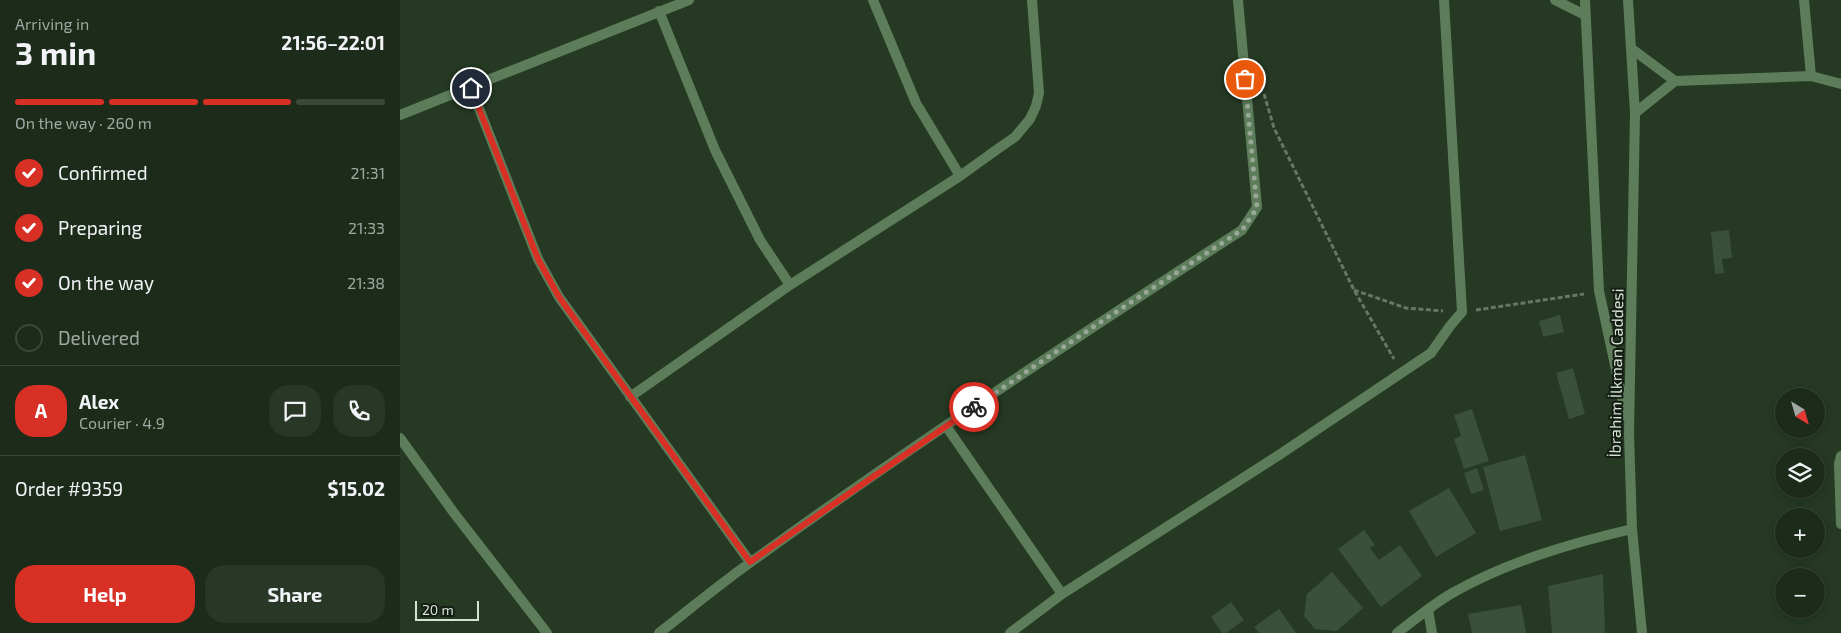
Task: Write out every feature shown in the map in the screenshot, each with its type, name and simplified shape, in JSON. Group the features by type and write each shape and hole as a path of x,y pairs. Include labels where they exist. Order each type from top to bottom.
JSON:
{"street":[{"path":"400,115 688,0"},
{"path":"873,0 916,104 960,176"},
{"path":"630,397 790,285 960,176 1015,137 1030,119 1039,94 1032,0"},
{"path":"659,633 750,562 946,426 1242,230 1257,208 1238,0"},
{"path":"1010,633 1062,594 1431,353 1462,312 1444,0"},
{"path":"1555,0 1586,14"},
{"path":"1585,0 1599,291 1629,433"},
{"name":"İbrahim İlkman Caddesi","path":"1628,0 1635,113 1629,433 1632,529 1642,633"},
{"path":"1804,0 1811,76"},
{"path":"659,11 715,150 760,240 790,285"},
{"path":"1632,50 1675,81"},
{"path":"1635,113 1675,81 1811,76 1841,84"},
{"path":"471,88 538,259 559,297 750,562"},
{"path":"946,426 1062,594"},
{"path":"400,438 454,513 547,633"},
{"path":"1841,456 1839,464 1841,524"},
{"path":"1398,633 1455,591 1504,567 1600,536 1632,529"},
{"path":"1428,610 1432,633"}],"path":[{"path":"1263,91 1274,128 1354,290 1402,372"},
{"path":"1354,290 1406,308 1462,312 1599,291"}],"building":[{"path":"1729,230 1732,258 1722,259 1724,273 1715,274 1711,232"},
{"path":"1560,315 1564,332 1543,337 1539,321"},
{"path":"1573,368 1585,414 1569,419 1556,373"},
{"path":"1472,409 1489,461 1464,469 1454,439 1461,436 1454,415"},
{"path":"1525,455 1542,520 1500,531 1483,467"},
{"path":"1477,468 1484,490 1471,494 1464,473"},
{"path":"1449,488 1476,533 1436,557 1409,511"},
{"path":"1364,530 1375,545 1370,548 1379,560 1400,545 1422,576 1381,607 1338,549"},
{"path":"1332,572 1363,608 1337,631 1315,629 1304,616 1307,594"},
{"path":"1603,574 1605,633 1552,633 1548,586"},
{"path":"1231,602 1244,620 1226,633 1222,633 1211,617"},
{"path":"1521,605 1526,633 1472,633 1468,614"},
{"path":"1279,609 1296,633 1259,633 1254,627"}],"way so far":[{"path":"974,407 1242,230 1257,208 1245,79"}],"route":[{"path":"471,88 538,259 559,297 750,562 974,407"}]}
